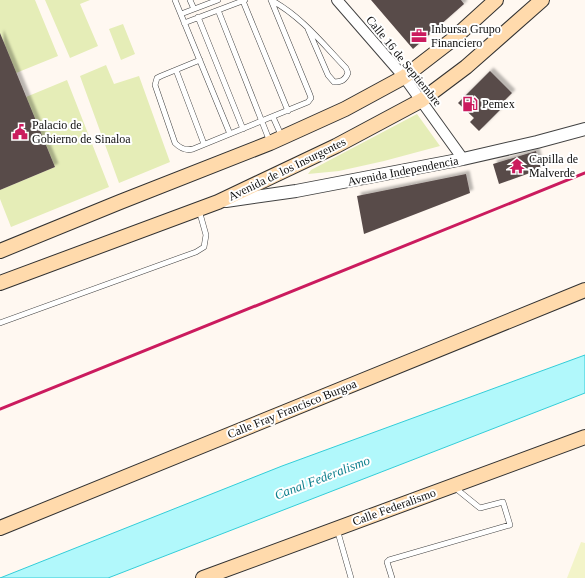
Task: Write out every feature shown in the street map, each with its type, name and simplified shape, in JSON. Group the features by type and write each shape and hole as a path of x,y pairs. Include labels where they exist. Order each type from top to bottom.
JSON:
{"main road":[{"path":"0,251 276,141 345,109 404,77 452,40 496,0"},
{"name":"Avenida de los Insurgentes","path":"0,283 218,202 336,146 422,100 466,67 542,0"},
{"name":"Calle Fray Francisco Burgoa","path":"0,528 585,290"},
{"name":"Calle Federalismo","path":"203,578 452,485 584,438"}],"street":[{"name":"Calle 16 de Septiembre","path":"337,0 404,77 463,159"},
{"name":"Avenida Independencia","path":"218,202 296,191 463,159 585,129"}],"lane":[{"path":"175,0 230,134"},
{"path":"190,0 194,9"},
{"path":"181,14 216,0"},
{"path":"184,23 244,0 288,111"},
{"path":"271,0 288,10 308,29 346,68 348,73 344,80 334,82 328,75 308,29"},
{"path":"200,60 157,78 155,85 176,142 178,146 185,150 189,150 243,129 308,102 311,98 310,95 271,0"},
{"path":"218,10 261,121 276,141"},
{"path":"198,17 243,129"},
{"path":"176,70 204,144"},
{"path":"273,117 276,141"},
{"path":"0,323 196,252 204,247 206,235 199,209"},
{"path":"392,578 387,562 389,560 510,525 503,502 480,508 452,485"},
{"path":"337,528 351,578"}],"green space":[{"path":"0,0 35,0 58,56 16,73 0,33"},
{"path":"45,0 90,0 80,4 98,46 70,58"},
{"path":"123,24 135,54 121,60 109,29"},
{"path":"106,65 114,84 139,76 170,162 119,183 80,76"},
{"path":"67,80 109,187 11,227 0,199 0,190 55,167 26,97"},
{"path":"417,114 440,146 339,171 308,174 311,170"},
{"path":"581,542 585,543 585,578 567,578"}],"water":[{"name":"Canal Federalismo","path":"585,355 585,393 108,578 0,578 282,466"}],"building":[{"path":"371,0 461,0 464,4 413,49"},
{"name":"Palacio de Gobierno de Sinaloa","path":"0,33 55,167 0,190"},
{"path":"490,71 512,93 499,106 502,108 479,131 470,122 474,118 458,103"},
{"name":"Capilla de Malverde","path":"536,151 541,169 499,184 493,164"},
{"path":"466,174 470,193 364,234 357,196"}],"railway":[{"path":"0,409 585,173"}],"place":[{"name":"Inbursa Grupo Financiero","path":"419,36"},
{"name":"Pemex","path":"470,104"},
{"name":"Palacio de Gobierno de Sinaloa","path":"20,132"},
{"name":"Capilla de Malverde","path":"517,166"}]}
